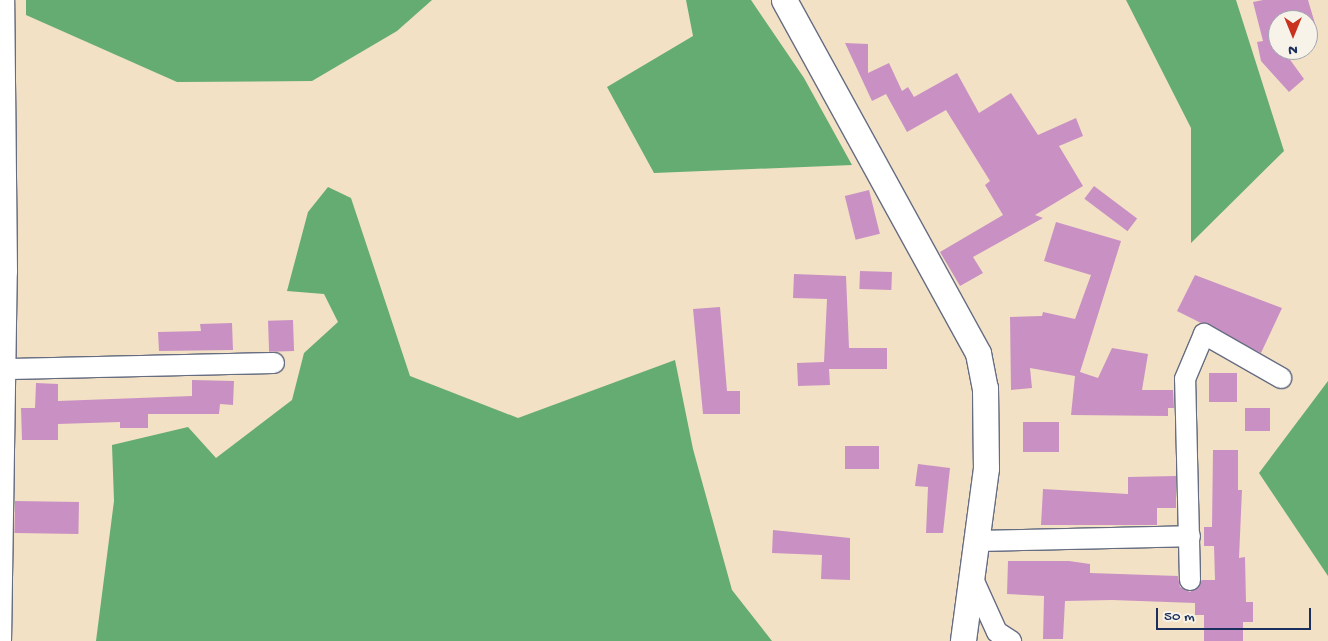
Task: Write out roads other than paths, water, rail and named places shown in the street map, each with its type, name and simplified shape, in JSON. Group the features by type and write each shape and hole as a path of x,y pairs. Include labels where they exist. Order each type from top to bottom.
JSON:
{"street":[{"path":"1,641 5,369 4,0"},
{"path":"784,0 978,353 986,421 977,541 962,641"},
{"path":"1190,580 1185,379 1204,334 1281,378"},
{"path":"5,369 274,363"},
{"path":"977,541 1190,536"},
{"path":"972,577 997,632 1011,641"}]}
